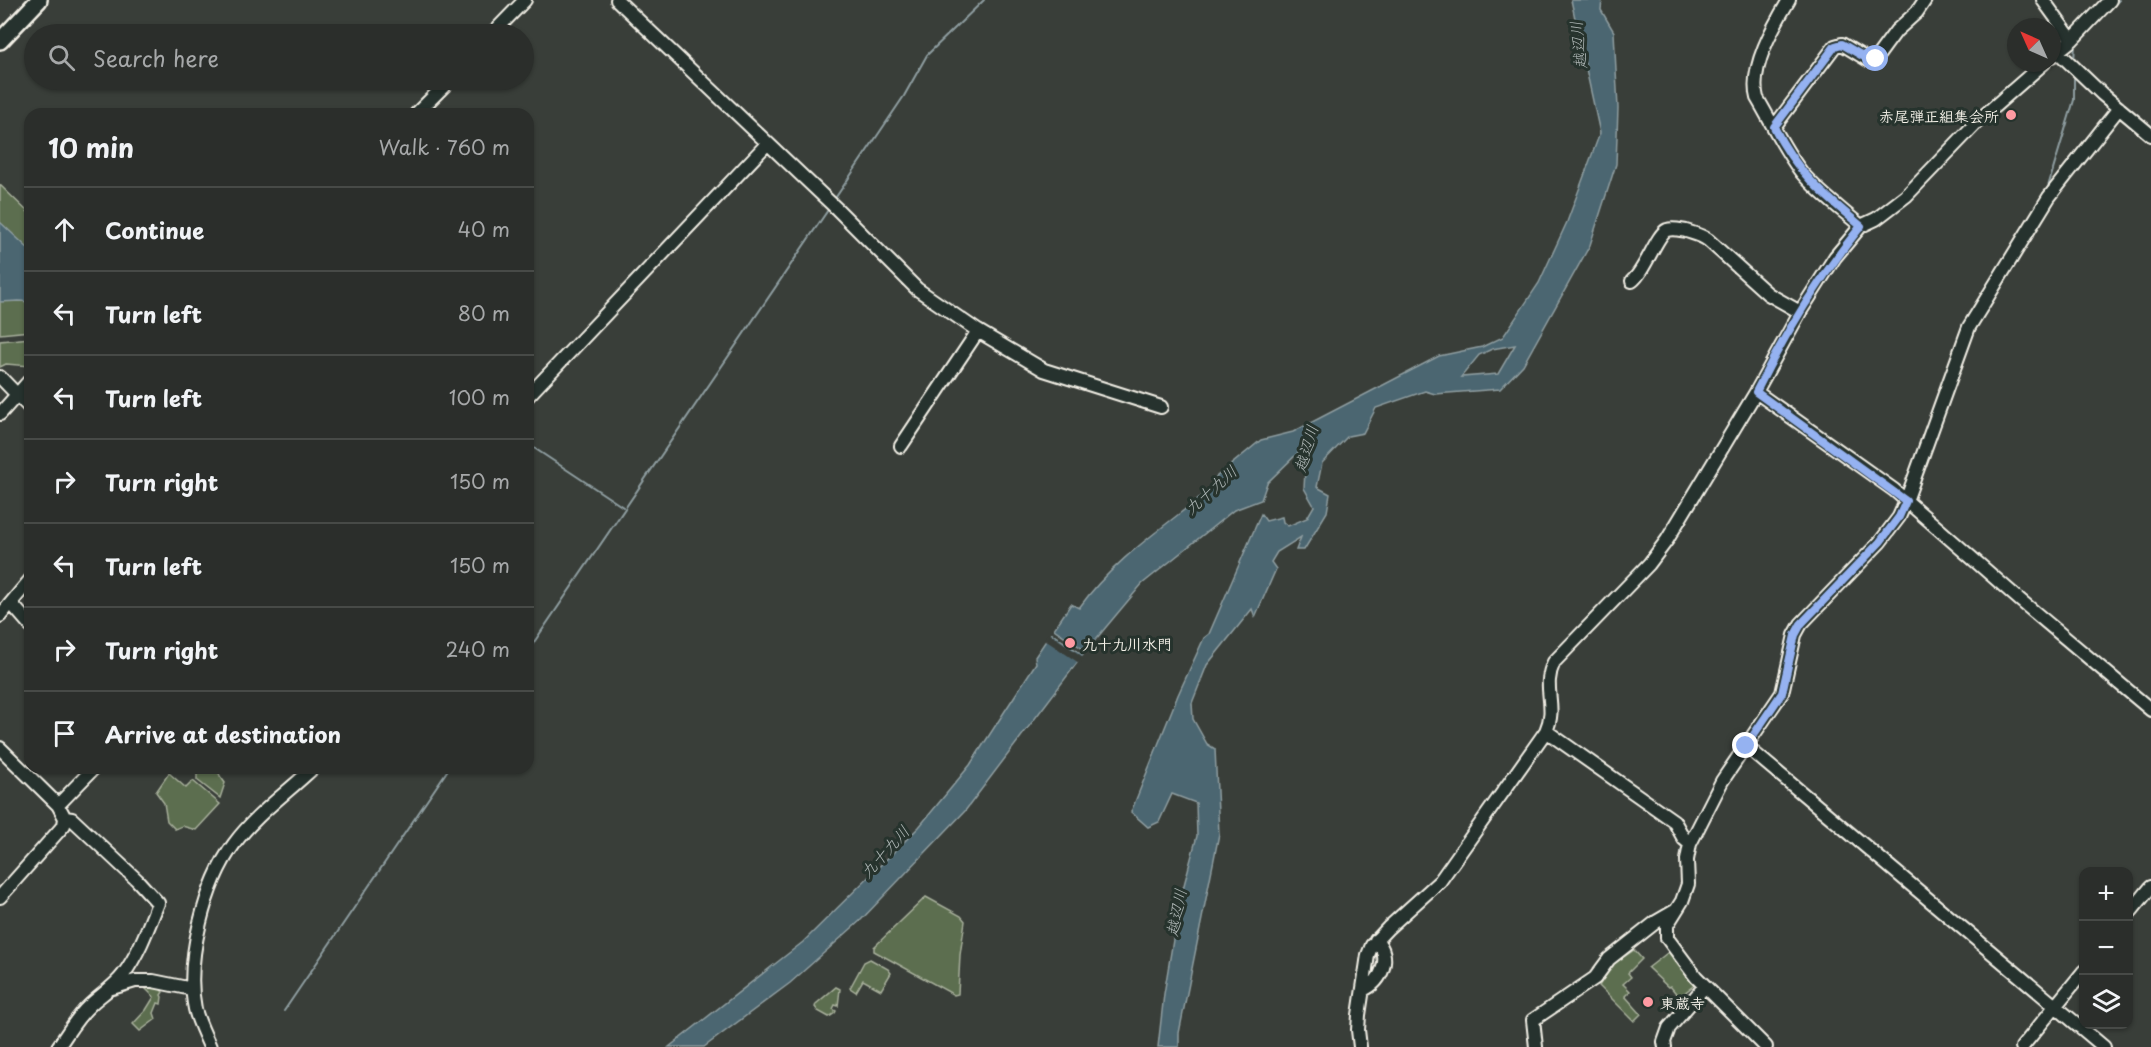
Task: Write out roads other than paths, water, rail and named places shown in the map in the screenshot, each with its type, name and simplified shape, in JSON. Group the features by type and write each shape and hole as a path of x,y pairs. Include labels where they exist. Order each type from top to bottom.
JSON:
{"main road":[{"path":"0,41 39,0"}],"street":[{"path":"502,24 525,0"},
{"path":"617,0 837,209 905,279 978,331 1044,370 1161,407"},
{"path":"1789,0 1772,28 1763,51 1755,92 1782,142 1802,172 1861,226"},
{"path":"1774,127 1835,46 1842,44 1868,60 1874,61 1896,31 1917,12 1925,0"},
{"path":"2043,0 2072,40"},
{"path":"2061,49 2110,0"},
{"path":"2061,60 2151,135"},
{"path":"1360,1047 1358,1030 1368,955 1376,940 1440,881 1546,731 1552,715 1547,681 1554,662 1649,564 1667,540 1756,392 1800,312 1835,257 1861,226 1876,219 1906,196 1980,119 2034,72"},
{"path":"423,108 440,90"},
{"path":"1766,1047 1696,977 1667,938 1667,926 1682,901 1690,880 1687,860 1690,844 1722,782 1782,693 1795,635 1801,624 1880,542 1899,517 1969,327 2049,197 2120,108"},
{"path":"534,389 766,144"},
{"path":"1632,281 1648,260 1662,234 1665,231 1680,230 1700,235 1708,240 1768,294 1800,312"},
{"path":"901,446 978,331"},
{"path":"0,377 24,402"},
{"path":"0,414 24,386"},
{"path":"1756,392 1904,499 2151,710"},
{"path":"0,616 24,587"},
{"path":"11,603 24,618"},
{"path":"1546,731 1674,821 1690,844"},
{"path":"1746,746 2104,1047"},
{"path":"0,747 24,771"},
{"path":"0,897 64,825 65,818 58,805 27,774"},
{"path":"58,805 88,774"},
{"path":"210,1047 195,1011 192,989 194,957 203,909 218,869 234,844 248,827 306,774"},
{"path":"58,1047 81,1014 111,989 125,972 144,938 158,903 72,819 65,818"},
{"path":"2133,909 2151,887"},
{"path":"1536,1047 1533,1020 1595,978 1609,959 1656,922 1676,910"},
{"path":"1363,990 1377,979 1385,962 1383,949 1376,940"},
{"path":"2022,1047 2081,975"},
{"path":"111,989 135,981 153,981 192,989"},
{"path":"1665,1047 1664,1042 1670,1028 1706,986"}],"water":[{"name":"越辺川","path":"1571,0 1602,0 1601,10 1614,32 1618,108 1616,164 1590,245 1523,365 1500,389 1435,394 1425,391 1376,408 1363,433 1348,436 1322,463 1317,487 1330,494 1327,512 1304,550 1296,550 1301,537 1277,552 1271,562 1276,569 1255,617 1252,609 1207,665 1192,703 1193,719 1207,744 1215,749 1219,834 1179,1033 1179,1047 1158,1047 1179,904 1197,836 1196,803 1172,794 1159,822 1148,827 1131,812 1178,695 1204,638 1209,634 1261,514 1266,521 1282,517 1283,522 1288,526 1307,518 1314,506 1304,488 1306,455 1299,452 1267,483 1261,500 1234,510 1142,584 1086,651 1054,629 1071,604 1079,608 1109,572 1219,482 1216,477 1261,440 1293,432 1439,356 1482,347 1503,337 1539,283 1567,222 1600,133","holes":["1515,345 1498,374 1461,377 1479,355 1492,349"]},
{"path":"0,222 24,244 24,301 0,302"},
{"path":"1051,633 1083,655 965,811 861,920 790,983 704,1047 669,1047 803,942 919,827 970,765 1036,663 1035,657"}],"waterway":[{"path":"834,200 904,96 927,55 984,0"},
{"path":"2100,19 2119,0"},
{"path":"2074,62 2075,44"},
{"path":"2047,190 2074,100 2074,74"},
{"path":"534,642 830,207"},
{"path":"1942,384 1955,347"},
{"path":"534,448 623,507"},
{"path":"284,1011 445,774"},
{"path":"1682,857 1681,852 1684,845"},
{"path":"1626,953 1649,934"},
{"path":"1590,988 1600,981"}],"place":[{"name":"赤尾弾正組集会所","path":"2011,115"},
{"name":"九十九川水門","path":"1070,643"},
{"name":"東蔵寺","path":"1648,1002"}],"water label":[{"name":"九十九川","path":"1210,489"},
{"name":"九十九川","path":"884,851"}]}
